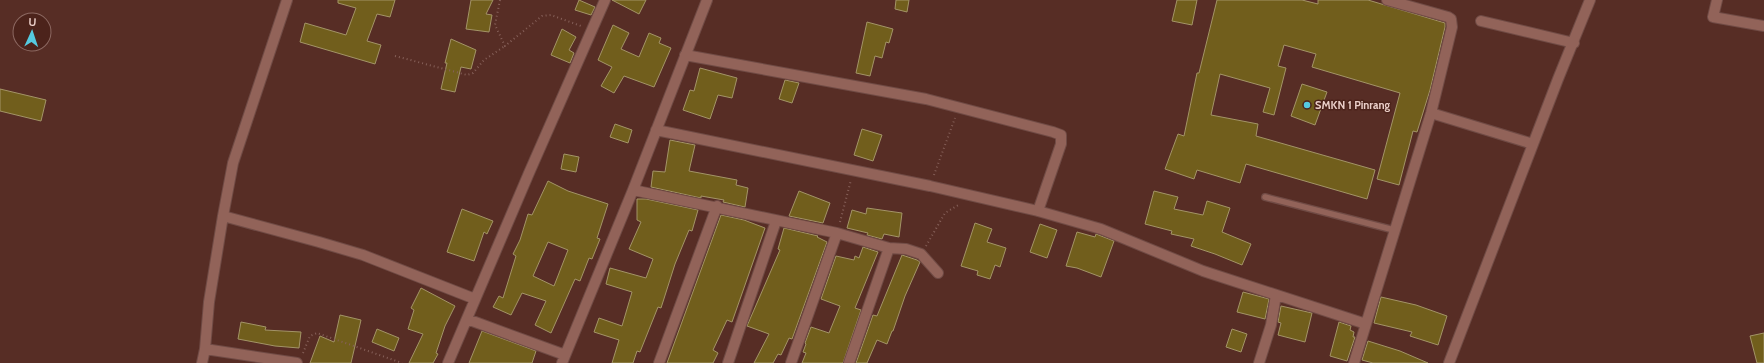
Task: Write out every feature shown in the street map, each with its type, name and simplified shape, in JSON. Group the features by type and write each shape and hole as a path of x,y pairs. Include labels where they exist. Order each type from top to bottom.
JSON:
{"street":[{"path":"202,363 205,349 209,302 233,163 287,0"},
{"path":"448,363 605,0"},
{"path":"467,319 563,359 633,190 707,0"},
{"path":"1354,363 1431,113 1452,27 1451,20 1448,17 1387,0"},
{"path":"1448,363 1532,144 1574,43 1590,0"},
{"path":"1716,0 1713,17 1764,26"},
{"path":"1481,21 1574,43"},
{"path":"685,55 926,99 1061,135 1061,144 1038,211"},
{"path":"1431,113 1532,144"},
{"path":"656,130 969,194 1038,211 1102,229 1203,271 1366,324"},
{"path":"633,190 717,206 776,221 837,233 889,248 906,249 921,254 938,273"},
{"path":"658,363 717,206"},
{"path":"223,216 319,242 363,256 475,299"},
{"path":"728,363 776,221"},
{"path":"791,363 837,233"},
{"path":"849,363 889,248"},
{"path":"1259,363 1271,325 1276,295"},
{"path":"205,349 299,360"}],"lane":[{"path":"1265,197 1394,230"}],"path":[{"path":"500,0 495,24 505,46"},
{"path":"395,56 467,75 473,73 484,60 505,46 542,16 551,15 592,30"},
{"path":"930,186 959,107"},
{"path":"837,233 853,170"},
{"path":"921,254 945,213 966,202 969,194"},
{"path":"299,360 310,336 318,333 402,363"}],"building":[{"path":"338,0 395,0 390,17 377,14 367,41 381,45 375,64 300,42 305,23 346,35 356,8 338,3"},
{"path":"471,0 493,0 486,14 492,15 489,32 466,29"},
{"path":"579,0 595,7 591,15 575,10"},
{"path":"612,0 646,0 639,14"},
{"path":"896,0 909,0 907,12 895,9"},
{"path":"1177,0 1197,0 1192,25 1172,21"},
{"path":"1217,0 1302,0 1318,4 1318,0 1368,0 1445,23 1430,90 1417,132 1413,131 1399,185 1377,179 1400,93 1312,67 1316,54 1284,45 1278,66 1286,68 1274,115 1263,112 1270,88 1220,74 1211,115 1258,124 1256,136 1375,170 1367,199 1246,164 1240,183 1197,170 1194,179 1165,169 1178,134 1184,136 1197,73 1199,73"},
{"path":"867,22 893,29 889,43 886,42 882,58 875,56 870,76 856,73"},
{"path":"613,25 629,33 621,49 639,57 649,33 661,38 659,43 671,48 654,87 624,76 614,93 601,86 612,67 598,60"},
{"path":"562,29 576,37 569,50 574,53 570,63 551,55"},
{"path":"451,39 476,50 471,69 461,67 455,92 441,89"},
{"path":"700,68 737,78 732,98 718,95 710,119 683,110 690,90 694,91"},
{"path":"785,80 799,83 792,103 779,99"},
{"path":"1302,84 1327,92 1315,125 1291,116"},
{"path":"0,89 46,100 41,121 0,111"},
{"path":"615,124 632,130 628,143 610,137"},
{"path":"862,129 882,135 873,161 854,155"},
{"path":"670,140 695,145 689,171 737,180 736,185 748,188 745,207 723,202 724,200 701,196 701,198 651,187 653,171 665,172"},
{"path":"564,154 579,157 576,172 561,169"},
{"path":"548,181 568,191 608,204 597,238 600,239 592,259 589,258 580,281 575,279 551,333 535,325 546,301 522,293 511,315 493,307 499,296 503,298 516,256 513,254 520,240 528,214 532,215","holes":["548,242 568,250 554,286 533,276"]},
{"path":"799,191 830,203 823,223 789,216"},
{"path":"1154,191 1178,197 1174,209 1203,215 1207,201 1230,208 1222,232 1251,244 1242,265 1191,246 1194,239 1171,234 1172,231 1145,224"},
{"path":"637,199 646,199 698,210 692,231 689,230 675,264 661,308 658,307 640,352 637,351 633,363 612,363 619,340 594,332 599,318 622,326 632,292 606,284 610,268 646,278 653,259 629,249 641,222 637,220"},
{"path":"867,208 902,213 899,237 884,234 882,239 867,235 868,233 847,228 852,210 866,214"},
{"path":"462,209 493,221 487,234 484,232 474,261 447,252"},
{"path":"721,215 744,220 765,228 732,322 727,320 713,350 718,353 713,363 667,363"},
{"path":"975,223 992,229 987,242 1006,248 1000,267 995,265 990,279 977,275 978,271 961,266"},
{"path":"1040,224 1057,230 1047,258 1030,252"},
{"path":"784,228 818,236 817,237 827,242 792,339 789,338 781,355 778,354 773,363 754,363 769,334 747,326 780,250 778,249"},
{"path":"1077,232 1095,237 1096,234 1114,241 1101,277 1077,268 1066,266"},
{"path":"863,247 878,252 855,308 861,310 843,363 802,363 806,353 803,352 805,343 811,327 829,333 840,306 821,299 836,256 854,260 855,256 859,258"},
{"path":"902,255 920,262 905,296 893,331 887,344 877,340 867,363 856,363 873,315 877,316"},
{"path":"421,288 455,306 445,326 436,353 438,354 433,363 409,363 423,334 408,329 414,310 411,308"},
{"path":"1243,292 1269,299 1265,319 1237,312"},
{"path":"1381,297 1416,305 1447,316 1438,345 1410,336 1412,332 1374,323"},
{"path":"1281,306 1312,313 1305,342 1278,335 1281,323 1278,322"},
{"path":"340,315 361,320 351,363 310,363 320,336 334,342"},
{"path":"241,322 266,327 265,330 301,332 299,348 275,346 238,339"},
{"path":"1339,322 1351,326 1350,330 1354,332 1353,337 1355,337 1347,361 1330,356"},
{"path":"377,329 399,338 394,351 372,342"},
{"path":"1232,329 1247,334 1241,352 1226,347"},
{"path":"482,331 536,351 532,363 469,363"},
{"path":"1764,333 1764,363 1757,363 1750,336"},
{"path":"1368,341 1400,351 1428,363 1373,363 1362,360"}],"place":[{"name":"SMKN 1 Pinrang","path":"1307,105"}]}
